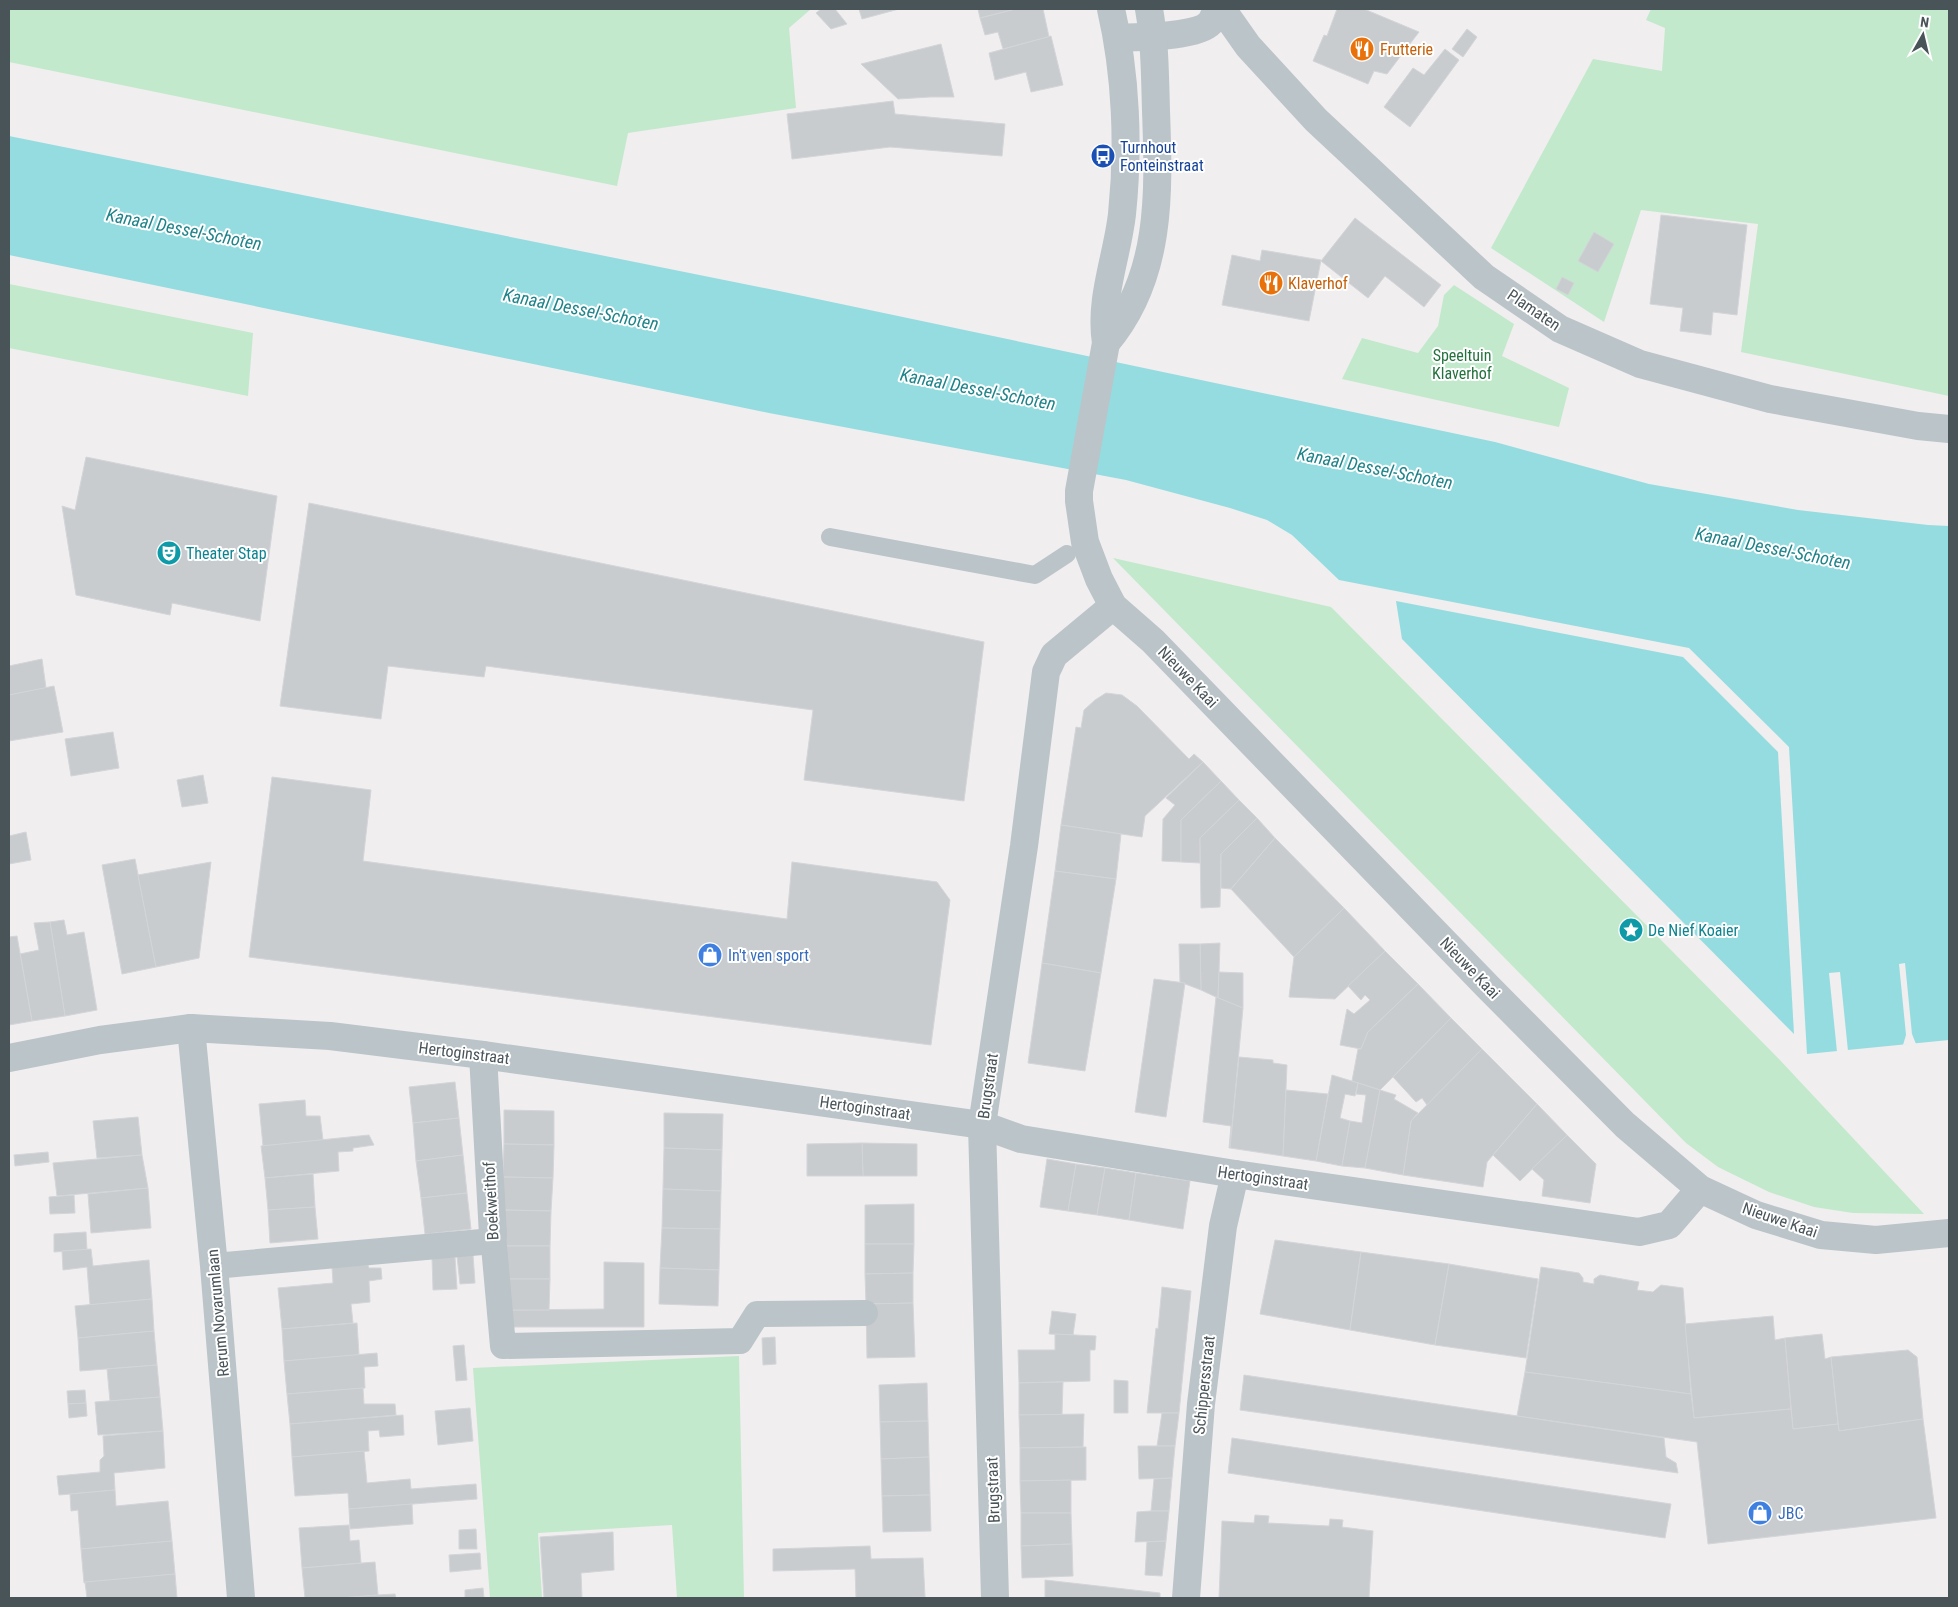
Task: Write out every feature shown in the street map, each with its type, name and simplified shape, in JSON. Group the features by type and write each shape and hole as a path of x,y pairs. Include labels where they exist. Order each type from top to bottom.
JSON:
{"street":[{"path":"1076,548 1081,477 1105,350 1103,323 1122,215 1124,82 1118,38 1111,9"},
{"path":"1105,350 1141,283 1150,254 1158,154 1153,36 1149,9"},
{"path":"1118,38 1192,32 1209,24 1217,9"},
{"name":"Plamaten","path":"1222,9 1248,46 1316,120 1484,277 1560,329 1640,364 1770,399 1918,426 1949,429"},
{"name":"Nieuwe Kaai","path":"1076,548 1100,579 1113,606 1153,642 1488,987 1626,1124 1700,1189 1756,1215 1821,1235 1876,1240 1949,1233"},
{"name":"Brugstraat","path":"994,1598 982,1125 1024,846 1046,672 1054,655 1113,606"},
{"name":"Hertoginstraat","path":"9,1058 100,1040 190,1028 330,1036 483,1055 982,1125 1021,1139 1235,1174 1639,1232 1669,1225 1700,1189"},
{"name":"Rerum Novarumlaan","path":"190,1028 214,1266 241,1598"},
{"name":"Boekweithof","path":"483,1055 493,1238 503,1346 740,1341 757,1314 865,1313"},
{"name":"Schippersstraat","path":"1186,1598 1201,1404 1223,1226 1235,1174"},
{"path":"214,1266 493,1238"}],"lane":[{"path":"830,537 1035,575 1076,548"}],"green space":[{"path":"9,9 811,9 789,28 796,108 628,133 617,186 9,62"},
{"path":"1651,9 1949,9 1949,396 1741,352 1758,224 1641,210 1604,322 1491,248 1593,59 1662,71 1665,28 1646,20"},
{"path":"9,284 253,333 248,396 9,348"},
{"name":"Speeltuin Klaverhof","path":"1454,285 1514,324 1502,356 1569,388 1559,427 1342,379 1362,338 1418,353 1438,326 1444,295"},
{"path":"1113,558 1331,607 1777,1057 1924,1214 1853,1213 1814,1207 1769,1192 1718,1167 1686,1143"},
{"path":"739,1356 744,1598 677,1598 672,1525 538,1533 542,1598 490,1598 473,1368"}],"water":[{"name":"Kanaal Dessel-Schoten","path":"9,136 784,292 1495,442 1649,484 1798,510 1949,526 1949,1040 1807,1054 1789,747 1689,648 1339,580 1292,535 1267,520 1126,480 769,413 9,255"},
{"path":"1396,601 1683,657 1778,752 1794,1034 1402,639"}],"pier":[{"path":"1905,963 1912,1034 1916,1044 1903,1045 1906,1035 1899,964"},
{"path":"1840,972 1848,1051 1837,1052 1829,973"}],"building":[{"path":"821,9 835,9 847,24 831,29 816,13"},
{"path":"859,9 899,9 862,19"},
{"path":"978,9 1016,9 980,18"},
{"path":"1016,9 1043,9 1049,37 1003,49 998,32 985,35 980,18"},
{"name":"Frutterie","path":"1337,9 1364,9 1419,32 1387,74 1374,71 1368,84 1313,61 1324,35 1327,36"},
{"path":"1467,29 1477,37 1463,57 1452,49"},
{"path":"1051,36 1063,85 1031,92 1026,72 995,80 989,53"},
{"path":"941,44 954,97 898,99 861,64"},
{"path":"1445,49 1459,60 1410,127 1384,107 1413,68 1424,75"},
{"path":"893,101 895,114 1005,124 1002,156 890,147 792,159 787,114"},
{"path":"1661,215 1747,225 1737,315 1713,312 1711,335 1680,331 1683,308 1650,304"},
{"path":"1355,218 1441,285 1424,307 1385,276 1368,298 1321,261"},
{"path":"1594,232 1614,244 1598,272 1578,261"},
{"name":"Klaverhof","path":"1262,250 1321,260 1309,321 1222,305 1232,255 1260,261"},
{"path":"1562,277 1574,283 1568,295 1556,289"},
{"name":"Theater Stap","path":"86,457 277,496 260,621 172,603 170,615 76,595 62,506 75,510"},
{"path":"309,503 984,642 964,801 804,780 813,710 486,666 484,677 388,666 381,719 280,706"},
{"path":"42,659 46,688 9,695 9,666"},
{"path":"54,686 63,732 9,741 9,695"},
{"path":"1106,693 1122,695 1137,706 1189,759 1194,754 1203,762 1145,816 1142,837 1061,825 1076,727 1081,728 1084,710"},
{"path":"113,732 119,768 71,776 65,739"},
{"path":"1203,762 1221,781 1181,820 1181,862 1162,861 1163,819 1175,805 1166,798"},
{"path":"203,775 208,803 182,807 177,780"},
{"path":"272,777 371,790 363,861 787,919 792,862 937,882 950,900 931,1045 249,957"},
{"path":"1221,781 1239,800 1200,838 1200,863 1181,862 1181,820"},
{"path":"1239,800 1257,818 1221,854 1220,907 1201,908 1200,838"},
{"path":"1257,818 1275,838 1231,889 1221,888 1221,854"},
{"path":"1061,825 1121,834 1116,879 1055,871"},
{"path":"26,832 31,860 9,864 9,836"},
{"path":"1275,838 1344,908 1294,957 1231,889"},
{"path":"135,859 156,967 122,974 102,865"},
{"path":"211,862 199,958 156,967 138,875"},
{"path":"1055,871 1116,879 1101,973 1042,963"},
{"path":"1344,908 1385,951 1335,999 1289,997 1294,957"},
{"path":"64,920 67,935 84,932 97,1010 65,1016 50,922"},
{"path":"50,922 65,1016 32,1021 20,954 39,950 34,923"},
{"path":"17,936 32,1021 9,1025 9,937"},
{"path":"1220,943 1218,998 1201,990 1200,944"},
{"path":"1179,944 1200,944 1201,990 1180,982"},
{"path":"1385,951 1418,984 1368,1032 1361,1049 1340,1045 1347,1009 1354,1014 1370,1000 1365,995 1361,1000 1348,986"},
{"path":"1042,963 1101,973 1085,1071 1028,1063"},
{"path":"1219,972 1243,973 1243,1008 1218,998"},
{"path":"1154,979 1185,983 1166,1117 1135,1112"},
{"path":"1418,984 1451,1018 1380,1090 1352,1081 1358,1049 1361,1049 1368,1032"},
{"path":"1216,997 1243,1008 1230,1148 1231,1126 1203,1122"},
{"path":"1451,1018 1482,1049 1427,1105 1422,1098 1416,1102 1393,1077"},
{"path":"1482,1049 1537,1104 1487,1162 1483,1187 1403,1175 1411,1121"},
{"path":"1239,1057 1273,1060 1273,1063 1287,1065 1283,1156 1230,1148"},
{"path":"1332,1075 1358,1083 1355,1096 1345,1094 1340,1118 1350,1121 1342,1166 1316,1161"},
{"path":"455,1082 459,1118 413,1123 409,1087"},
{"path":"1358,1083 1380,1090 1365,1168 1342,1166 1350,1121 1362,1123 1366,1095 1356,1094"},
{"path":"1286,1090 1328,1094 1316,1161 1283,1156"},
{"path":"1380,1090 1396,1095 1394,1099 1418,1113 1411,1121 1403,1175 1365,1168"},
{"path":"305,1100 306,1116 320,1116 323,1140 263,1146 259,1104"},
{"path":"1537,1104 1567,1135 1520,1181 1493,1155"},
{"path":"504,1110 554,1111 554,1145 504,1144"},
{"path":"664,1113 723,1114 722,1150 664,1148"},
{"path":"138,1117 142,1155 97,1158 93,1121"},
{"path":"459,1118 463,1155 416,1161 413,1123"},
{"path":"369,1135 374,1145 353,1148 353,1151 338,1152 339,1171 265,1178 261,1146"},
{"path":"1567,1135 1596,1164 1590,1203 1542,1196 1544,1180 1532,1169"},
{"path":"862,1143 917,1144 917,1176 863,1176"},
{"path":"862,1143 863,1176 807,1176 807,1144"},
{"path":"504,1144 554,1145 553,1178 503,1177"},
{"path":"664,1148 722,1150 721,1191 663,1189"},
{"path":"48,1152 49,1162 15,1166 14,1155"},
{"path":"142,1155 148,1188 57,1196 53,1163"},
{"path":"463,1155 467,1193 421,1198 416,1161"},
{"path":"1047,1159 1076,1164 1068,1211 1040,1207"},
{"path":"1076,1164 1105,1168 1097,1215 1068,1211"},
{"path":"1105,1168 1136,1173 1129,1220 1097,1215"},
{"path":"1136,1173 1190,1181 1183,1229 1129,1220"},
{"path":"313,1174 315,1207 268,1210 265,1178"},
{"path":"503,1177 553,1178 551,1211 503,1210"},
{"path":"148,1188 151,1228 91,1233 88,1194"},
{"path":"663,1189 721,1191 720,1229 662,1228"},
{"path":"467,1193 471,1229 425,1234 421,1198"},
{"path":"74,1195 75,1213 50,1214 49,1197"},
{"path":"914,1204 914,1244 865,1244 865,1205"},
{"path":"315,1207 318,1239 270,1243 268,1210"},
{"path":"503,1210 551,1211 550,1246 503,1246"},
{"path":"662,1228 720,1229 719,1270 660,1268"},
{"path":"86,1232 87,1250 54,1252 54,1234"},
{"path":"1275,1240 1361,1252 1350,1330 1260,1314"},
{"path":"865,1244 914,1244 913,1273 865,1274"},
{"path":"503,1246 550,1246 550,1279 503,1279"},
{"path":"91,1249 93,1266 149,1260 152,1299 90,1305 87,1267 63,1270 62,1251"},
{"path":"1361,1252 1449,1264 1435,1345 1350,1330"},
{"path":"473,1254 475,1283 460,1284 457,1256"},
{"path":"455,1257 457,1289 433,1290 432,1258"},
{"path":"604,1262 644,1263 644,1327 504,1327 504,1310 604,1309"},
{"path":"1449,1264 1538,1279 1526,1358 1435,1345"},
{"path":"368,1265 369,1268 381,1268 382,1279 369,1281 370,1302 351,1304 353,1323 282,1329 278,1288 333,1283 332,1267"},
{"path":"1541,1267 1579,1273 1583,1278 1583,1282 1594,1284 1594,1279 1600,1275 1639,1282 1637,1290 1653,1292 1661,1285 1683,1288 1691,1394 1525,1372"},
{"path":"660,1268 719,1270 718,1306 659,1304"},
{"path":"913,1273 913,1303 866,1304 865,1274"},
{"path":"503,1279 550,1279 549,1310 503,1310"},
{"path":"1162,1287 1191,1291 1179,1413 1147,1413"},
{"path":"152,1299 154,1331 78,1338 75,1306"},
{"path":"913,1303 915,1357 867,1358 866,1304"},
{"path":"1052,1311 1076,1314 1073,1335 1049,1334"},
{"path":"1773,1316 1775,1340 1785,1338 1791,1409 1694,1418 1685,1324"},
{"path":"357,1323 359,1355 284,1361 282,1329"},
{"path":"154,1331 157,1365 80,1371 78,1338"},
{"path":"1055,1334 1096,1336 1095,1350 1090,1350 1090,1381 1019,1383 1018,1350 1055,1350"},
{"path":"1822,1334 1825,1359 1831,1357 1838,1424 1793,1429 1785,1338"},
{"path":"775,1337 776,1364 763,1365 762,1338"},
{"path":"464,1345 467,1380 456,1381 453,1346"},
{"path":"1908,1350 1917,1357 1923,1419 1839,1431 1831,1357"},
{"path":"377,1353 378,1366 364,1367 365,1388 287,1394 284,1361"},
{"path":"157,1365 160,1397 110,1401 107,1369"},
{"path":"1525,1372 1691,1394 1694,1418 1791,1409 1793,1429 1838,1424 1839,1431 1923,1419 1936,1518 1708,1544 1697,1442 1517,1416"},
{"path":"1244,1375 1664,1438 1666,1457 1676,1463 1678,1473 1240,1410"},
{"path":"1114,1380 1128,1381 1128,1413 1114,1413"},
{"path":"1063,1382 1062,1415 1019,1415 1019,1383"},
{"path":"927,1383 928,1421 880,1422 879,1385"},
{"path":"363,1388 364,1404 395,1404 396,1415 290,1424 287,1394"},
{"path":"85,1390 86,1403 68,1404 67,1391"},
{"path":"160,1397 163,1431 98,1435 95,1402"},
{"path":"86,1403 87,1416 69,1418 68,1404"},
{"path":"470,1408 473,1441 438,1445 435,1411"},
{"path":"1162,1413 1179,1413 1175,1446 1157,1446"},
{"path":"1084,1414 1083,1447 1020,1448 1019,1415"},
{"path":"403,1415 404,1435 380,1437 379,1430 368,1431 369,1451 292,1457 290,1424"},
{"path":"928,1421 929,1457 881,1459 880,1422"},
{"path":"163,1431 165,1468 114,1473 115,1490 59,1495 57,1476 100,1472 100,1460 104,1456 103,1436"},
{"path":"1232,1438 1671,1504 1665,1538 1228,1473"},
{"path":"1138,1446 1175,1446 1172,1478 1139,1479"},
{"path":"1086,1447 1086,1480 1020,1481 1020,1448"},
{"path":"364,1451 367,1483 410,1479 411,1489 476,1484 477,1499 349,1509 348,1493 295,1496 292,1457"},
{"path":"929,1457 930,1495 882,1496 881,1459"},
{"path":"1172,1478 1169,1511 1151,1511 1154,1479"},
{"path":"1071,1480 1071,1513 1021,1513 1020,1481"},
{"path":"115,1490 116,1506 168,1501 172,1541 81,1549 78,1510 71,1511 70,1494"},
{"path":"930,1495 931,1531 883,1532 882,1496"},
{"path":"412,1504 413,1524 350,1529 349,1509"},
{"path":"1169,1511 1166,1541 1135,1542 1137,1512"},
{"path":"1021,1513 1071,1513 1072,1544 1021,1546"},
{"path":"1255,1515 1269,1516 1268,1523 1329,1526 1330,1519 1343,1520 1342,1527 1373,1531 1369,1598 1219,1598 1222,1521 1254,1523"},
{"path":"349,1525 350,1541 359,1540 361,1563 302,1568 299,1528"},
{"path":"476,1529 477,1549 459,1549 459,1530"},
{"path":"613,1532 614,1570 581,1573 582,1598 544,1598 540,1537"},
{"path":"172,1541 175,1574 84,1583 81,1549"},
{"path":"1166,1541 1162,1576 1145,1575 1147,1542"},
{"path":"1072,1544 1073,1576 1022,1578 1021,1546"},
{"path":"870,1546 871,1559 923,1558 925,1597 856,1598 855,1569 773,1571 773,1549"},
{"path":"480,1553 481,1569 450,1572 449,1555"},
{"path":"375,1562 378,1595 305,1598 302,1568"},
{"path":"175,1574 177,1598 87,1598 85,1582"},
{"path":"1045,1580 1160,1593 1160,1598 1045,1598"},
{"path":"483,1588 484,1598 465,1598 465,1590"},
{"path":"395,1594 396,1598 340,1598 378,1595"}],"place":[{"name":"Frutterie","path":"1362,49"},
{"name":"Turnhout Fonteinstraat","path":"1103,156"},
{"name":"Klaverhof","path":"1271,283"},
{"name":"Theater Stap","path":"169,553"},
{"name":"De Nief Koaier","path":"1631,930"},
{"name":"In't ven sport","path":"710,955"},
{"name":"JBC","path":"1760,1513"}]}
